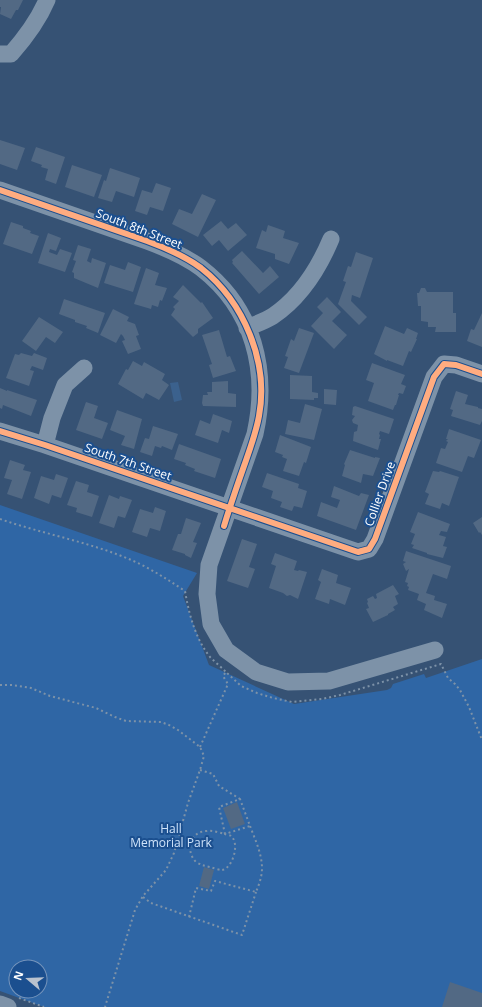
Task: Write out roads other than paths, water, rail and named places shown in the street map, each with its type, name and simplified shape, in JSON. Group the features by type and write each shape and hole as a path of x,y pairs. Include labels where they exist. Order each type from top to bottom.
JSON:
{"street":[{"path":"0,54 11,54 26,38 47,0"},
{"name":"South 8th Street","path":"0,190 147,241 186,258 211,276 228,295 248,328 258,361 261,378 260,415 230,509 209,565 207,594 211,624 226,650 256,672 288,682 330,681 435,650"},
{"path":"248,328 272,316 289,303 302,290 324,257 331,239"},
{"name":"Collier Drive","path":"248,515 358,552 369,549 375,538 434,377 444,364 456,365 482,374"},
{"path":"45,445 52,418 66,384 84,368"},
{"name":"South 7th Street","path":"0,431 248,515"}],"park label":[{"name":"Hall Memorial Park","path":"171,836"}]}
